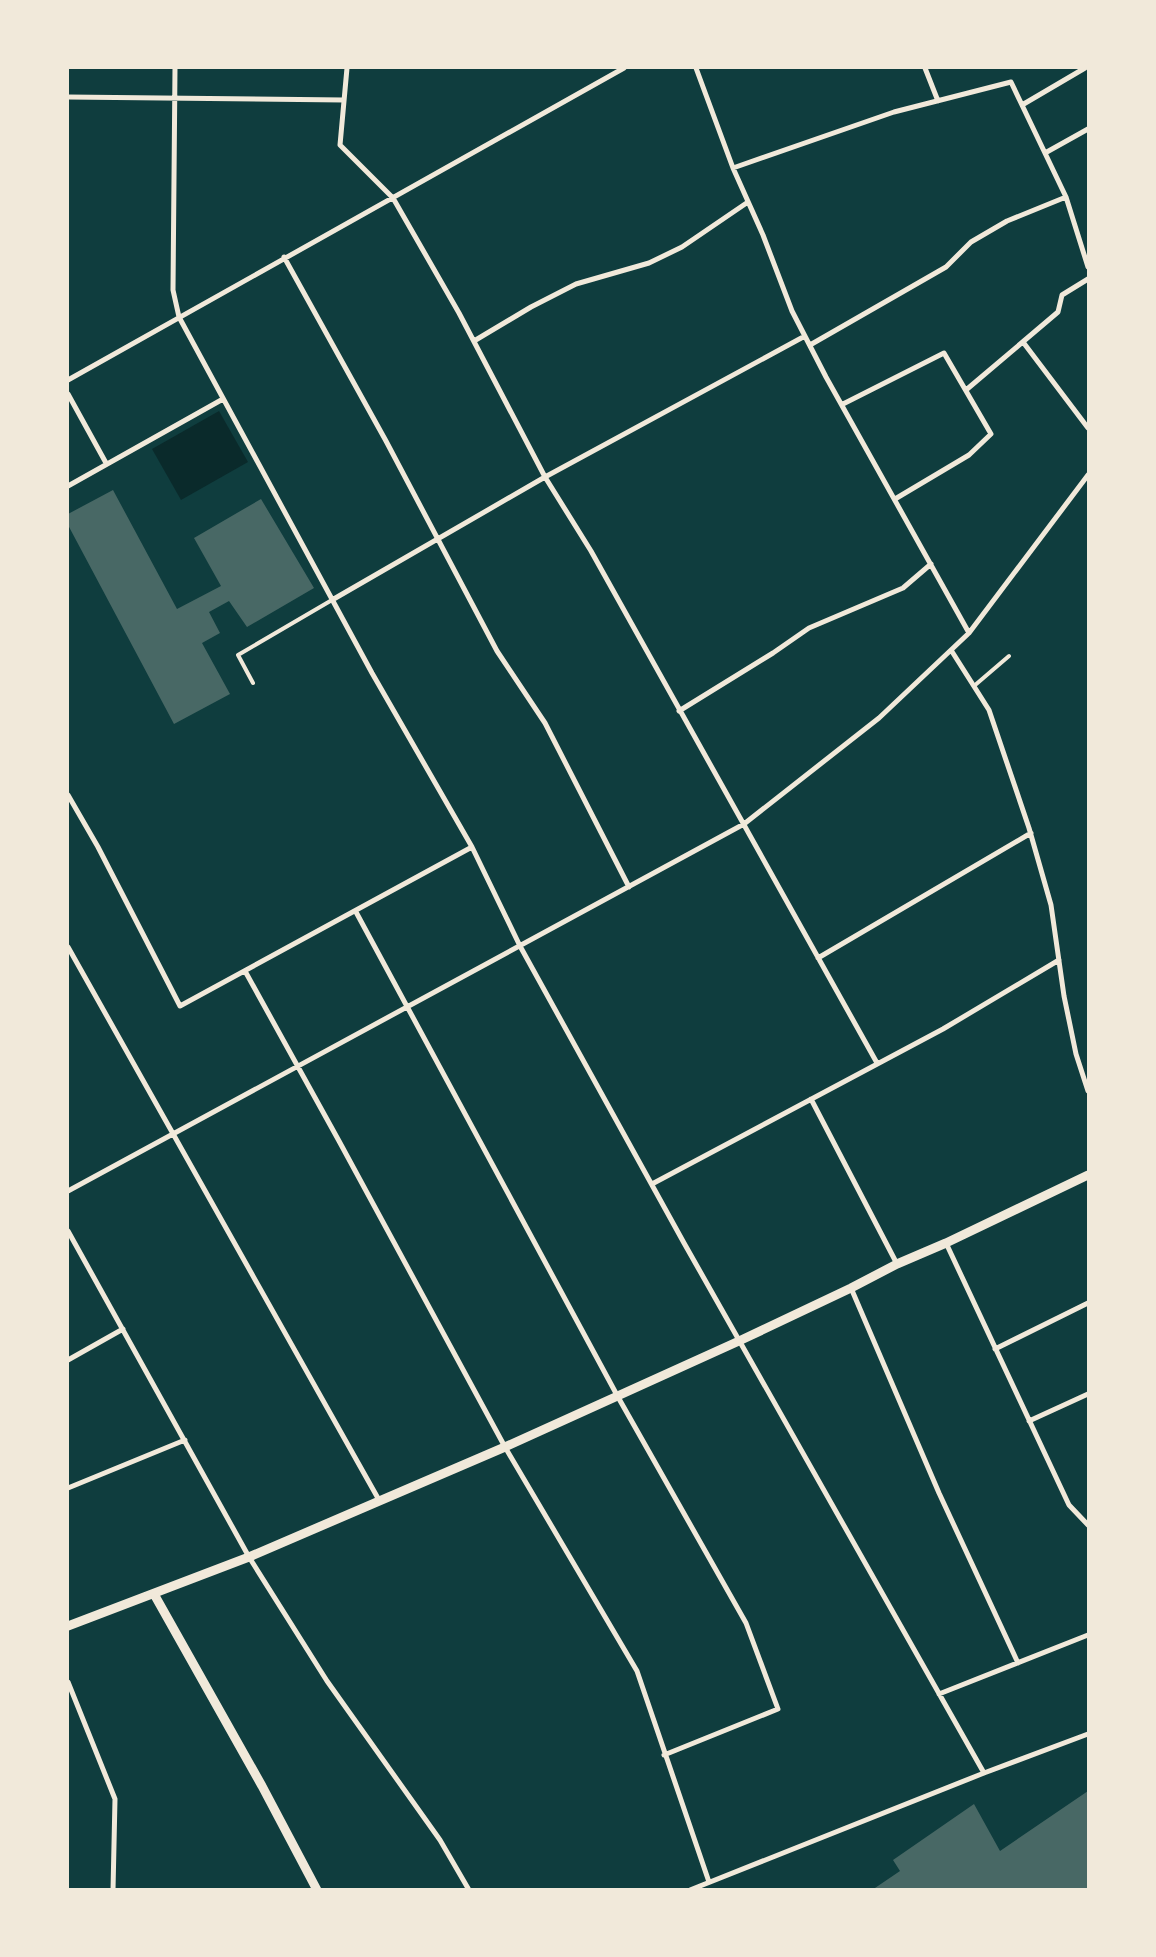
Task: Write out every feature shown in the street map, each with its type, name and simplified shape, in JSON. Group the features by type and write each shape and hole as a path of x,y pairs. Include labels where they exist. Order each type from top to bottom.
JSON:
{"street":[{"path":"175,68 173,290 178,317 332,600 472,847 520,946 739,1341 984,1773"},
{"path":"347,68 340,145 393,198 474,341 545,477 591,552 876,1063"},
{"path":"68,380 284,257 624,68"},
{"path":"696,68 733,168 763,234 792,311 969,633"},
{"path":"925,68 938,101"},
{"path":"1022,106 1085,68"},
{"path":"733,168 894,112 1011,82 1066,197 1088,267"},
{"path":"68,97 344,100"},
{"path":"1045,153 1088,129"},
{"path":"810,345 946,267 971,242 993,229 1007,221 1066,197"},
{"path":"474,341 531,307 576,284 648,263 682,247 748,202"},
{"path":"284,257 438,538 497,651 545,723 629,887"},
{"path":"966,390 1058,312 1062,295 1088,280"},
{"path":"332,600 545,477 805,336"},
{"path":"1023,342 1088,428"},
{"path":"843,404 944,353 991,434 969,456 895,499"},
{"path":"68,394 106,463"},
{"path":"68,486 223,399"},
{"path":"68,1191 744,824 879,718 969,633 1088,475"},
{"path":"679,711 810,628 903,588 931,564"},
{"path":"950,650 989,710 1031,834 1051,905 1076,1054 1088,1091"},
{"path":"68,795 98,847 180,1006 356,912 472,847"},
{"path":"818,958 1031,834"},
{"path":"356,912 618,1397 746,1623 778,1709 664,1755"},
{"path":"68,947 379,1500"},
{"path":"652,1184 876,1063 944,1029 1059,960"},
{"path":"245,972 505,1447 637,1671 664,1755 709,1882"},
{"path":"811,1099 898,1264"},
{"path":"68,1626 248,1557 505,1447 739,1341 1088,1175"},
{"path":"68,1231 248,1557 327,1681 440,1840 469,1890"},
{"path":"946,1243 1069,1505 1088,1524"},
{"path":"850,1288 939,1493 1018,1663"},
{"path":"995,1349 1088,1303"},
{"path":"68,1360 123,1329"},
{"path":"1029,1421 1088,1394"},
{"path":"68,1488 185,1440"},
{"path":"154,1594 262,1786 317,1890"},
{"path":"939,1694 1088,1635"},
{"path":"68,1682 115,1799 113,1890"},
{"path":"690,1890 984,1773 1088,1734"}],"lane":[{"path":"253,683 238,656 332,600"},
{"path":"974,686 1009,656"}],"water":[{"path":"219,411 248,462 181,500 152,449"}],"building":[{"path":"113,490 177,609 221,586 194,538 261,499 314,588 247,627 229,601 209,612 220,633 202,643 230,694 174,724 68,525 68,514"},
{"path":"1088,1791 1088,1890 872,1890 900,1871 893,1860 974,1804 1000,1851"}]}
